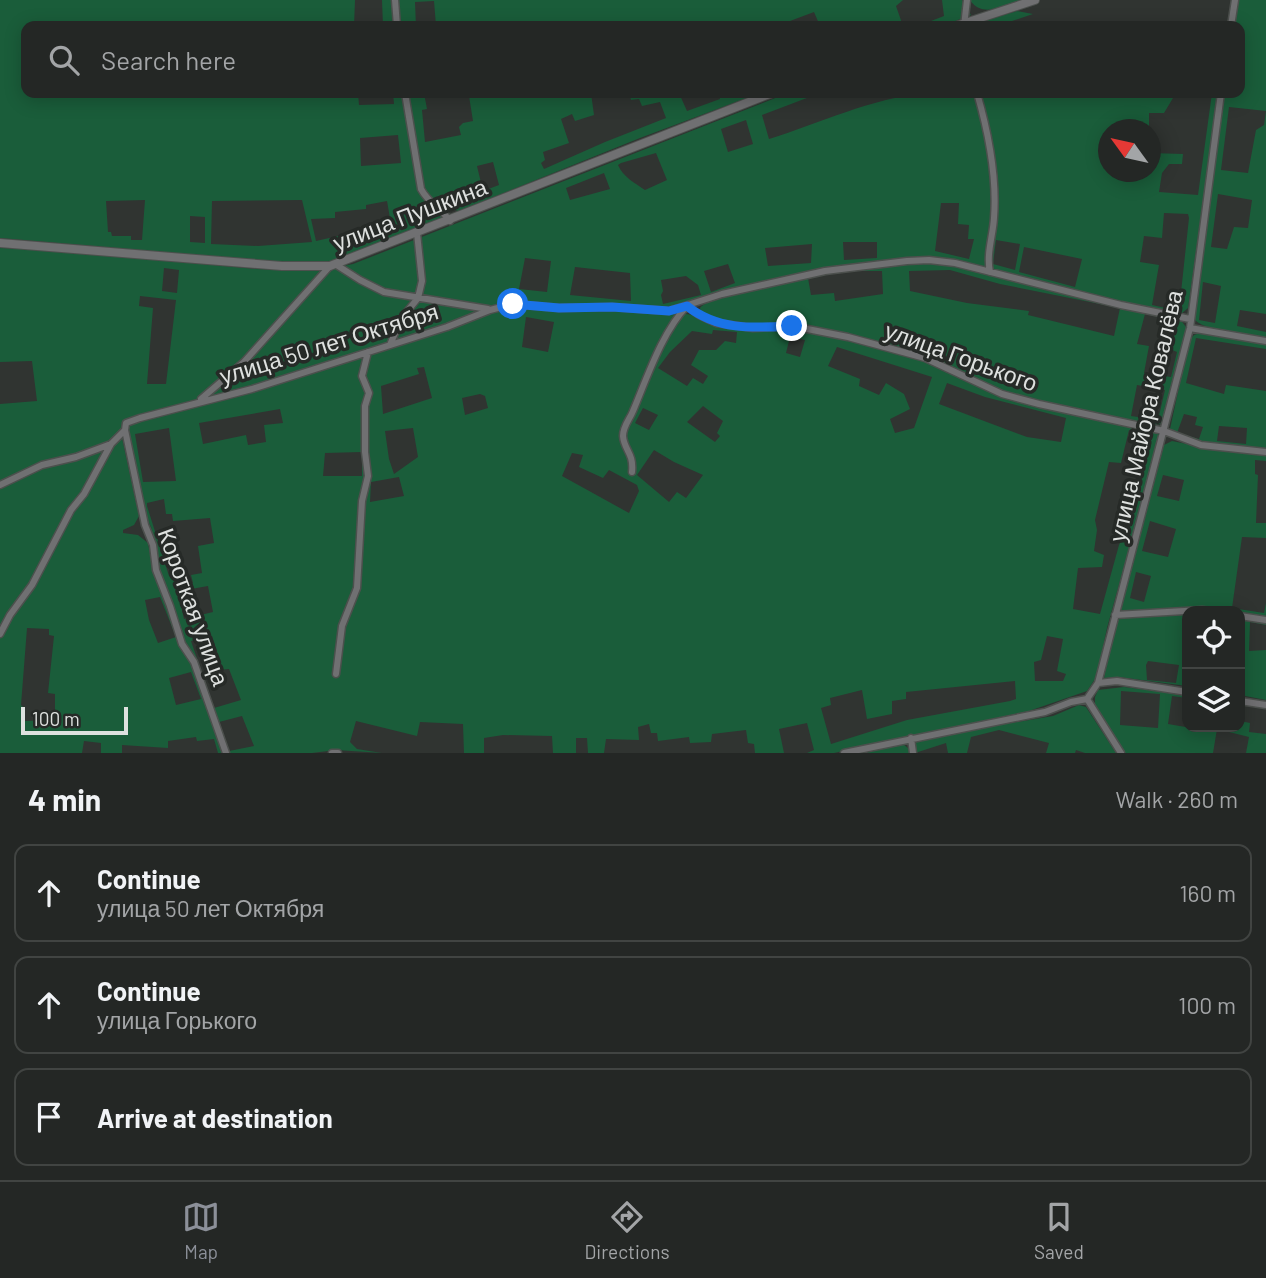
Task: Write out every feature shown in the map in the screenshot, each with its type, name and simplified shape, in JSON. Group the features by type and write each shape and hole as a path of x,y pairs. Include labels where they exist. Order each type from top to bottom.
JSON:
{"street":[{"path":"395,0 397,21"},
{"path":"962,21 967,0"},
{"path":"973,21 1035,0"},
{"path":"1232,21 1235,0"},
{"path":"406,98 421,190 427,201 450,221"},
{"name":"улица Пушкина","path":"0,243 271,265 333,265 759,98"},
{"path":"978,98 987,129 995,184 995,218 988,261 990,272"},
{"name":"улица Майора Ковалёва","path":"1087,699 1098,683 1189,328 1220,98"},
{"path":"390,345 401,319 418,298 422,281 417,233"},
{"name":"улица 50 лет Октября","path":"1,482 111,444 125,430 127,423 140,418 252,388 513,304 669,311 735,291 825,271 929,260 955,263 1121,305 1190,319"},
{"path":"197,402 244,362 333,265 384,292 490,310"},
{"path":"632,472 633,460 623,437 625,427 640,390 680,314 687,306"},
{"name":"улица Горького","path":"687,306 716,323 752,328 792,326 861,341 925,358 1002,394 1164,431 1202,445 1266,452"},
{"path":"1189,328 1266,341"},
{"path":"336,674 342,626 357,589 362,501 368,476 365,406 369,393 362,376 368,352"},
{"name":"Короткая улица","path":"125,430 145,525 153,545 156,570 182,644 194,662 226,753"},
{"path":"0,634 10,615 33,585 71,510 84,494 111,444"},
{"path":"1115,615 1182,611"},
{"path":"1245,617 1266,620"},
{"path":"1098,683 1117,681 1182,691"},
{"path":"844,753 1045,712 1087,699 1121,753"},
{"path":"1245,702 1266,705"},
{"path":"911,738 913,753"},
{"path":"332,753 338,753"}],"green space":[{"path":"0,0 355,0 354,21 21,21 21,98 358,98 359,105 394,104 393,98 403,98 418,187 425,201 442,216 442,220 335,260 318,263 0,238","holes":["398,135 401,163 361,166 360,138","145,200 142,240 131,240 131,236 112,236 111,232 108,232 106,201","302,200 312,242 258,246 211,244 212,201","387,201 391,224 316,241 311,219 335,218 335,212 366,209 366,205","190,216 205,217 205,243 190,242"]},
{"path":"382,0 392,0 394,21 383,21"},
{"path":"397,0 903,0 896,6 901,21 818,21 814,12 790,21 436,21 434,1 415,2 416,21 399,21"},
{"path":"942,0 962,0 971,15 955,21 931,21 944,16"},
{"path":"970,0 1023,0 988,10 975,6"},
{"path":"1237,0 1266,0 1266,111 1266,314 1240,310 1237,326 1266,332 1266,339 1216,330 1198,323 1193,318 1222,98 1245,98 1245,21 1234,21","holes":["1229,107 1266,111 1264,125 1256,130 1248,173 1221,170","1218,194 1252,200 1248,228 1234,227 1227,249 1211,247","1203,282 1221,286 1215,323 1199,320"]},
{"path":"1017,11 1033,14 1012,21 984,21"},
{"path":"408,98 425,98 427,109 422,110 425,142 461,135 459,127 463,123 473,121 469,98 592,98 594,115 575,121 572,114 561,119 569,143 543,152 545,160 541,163 544,169 666,118 660,102 642,106 639,99 630,98 681,98 687,111 720,98 747,98 459,211 439,206 423,189","holes":["493,162 499,185 483,191 477,166"]},
{"path":"775,98 807,98 762,115 769,139 896,98 976,98 993,184 993,222 988,269 934,259 888,260 829,268 746,286 682,306 512,302 496,306 496,311 514,306 676,312 717,325 797,330 849,339 923,360 1002,395 1039,406 1157,432 1160,436 1107,628 1097,676 1087,691 1029,711 834,753 807,753 814,750 807,723 779,729 784,753 755,753 754,744 748,743 746,730 712,734 711,742 690,743 689,737 658,741 657,733 651,733 649,724 638,727 639,740 606,739 604,753 588,753 587,738 576,738 576,753 553,753 552,736 503,735 484,738 484,753 464,753 463,724 420,722 417,736 356,721 350,742 357,749 382,753 336,750 312,753 228,753 195,660 185,643 160,574 151,527 144,513 127,436 122,438 139,516 134,525 123,530 123,533 138,535 148,543 153,571 169,607 180,644 193,666 222,753 218,753 214,739 197,741 196,737 168,741 168,748 122,745 122,753 101,753 101,743 84,741 82,753 0,753 0,404 37,401 32,361 0,362 0,248 51,250 256,269 316,271 353,264","holes":["746,120 753,144 728,152 721,129","656,153 667,180 645,190 623,173 618,165","604,173 610,189 570,200 566,188","941,203 959,203 958,224 969,225 968,239 974,239 969,259 935,251","843,242 877,242 877,258 844,260","812,244 811,263 768,266 765,248","525,258 551,261 547,292 519,289","728,264 735,283 711,292 704,271","575,267 630,273 631,301 570,295","164,268 179,270 177,293 162,291","686,276 698,285 701,295 663,304 661,280","140,296 176,300 166,384 147,384 153,308 139,306","526,317 554,322 548,352 522,347","713,330 737,332 736,343 725,341 716,350 699,350 691,365 708,376 703,384 693,378 687,386 658,368 692,331 712,334","790,337 805,340 800,357 786,353","837,347 932,377 914,428 895,433 890,419 910,409 904,394 886,383 879,395 859,386 860,379 828,366","424,367 432,398 383,414 381,386 419,374 417,368","947,383 985,397 1066,418 1061,442 1027,437 939,404","368,390 369,476 363,500 358,588 344,623 341,656 335,677 341,626 356,588 359,512 367,476 364,404","480,394 485,396 488,408 465,415 462,398","703,406 723,421 717,433 720,436 715,442 687,422","643,408 658,415 649,430 635,423","280,409 283,423 264,425 266,442 248,445 246,435 203,444 199,423","169,428 176,481 143,482 135,434","413,428 418,457 394,474 385,431","1129,430 1152,436 1134,510 1119,545 1100,614 1073,609 1078,568 1102,567 1104,555 1094,551 1097,530 1095,520 1109,462 1121,463","654,450 703,475 686,498 677,492 669,502 637,475","362,452 362,476 323,476 325,453","572,453 583,455 579,467 603,478 609,470 637,485 639,491 629,513 562,476","399,477 404,496 370,502 371,482","164,499 166,514 172,514 173,521 210,518 214,543 198,546 202,573 191,575 193,583 190,584 191,589 208,586 213,612 184,619 174,575 169,576 147,503","160,597 176,637 158,643 145,600","27,628 49,629 49,635 54,636 48,693 55,694 55,720 25,721 25,709 21,705","212,636 218,655 218,670 229,669 241,700 214,708 191,641","1047,636 1063,639 1057,671 1066,674 1063,681 1035,681 1034,662 1041,660","191,672 201,699 176,705 169,678","1015,681 1016,699 907,720 831,744 821,708 831,705 830,698 862,690 867,719 892,714 892,701 906,699 906,692","242,716 254,746 229,751 219,722"]},
{"path":"979,98 1173,98 1164,113 1149,113 1149,119 1098,119 1098,182 1161,182 1159,192 1198,195 1211,98 1217,98 1188,308 1181,314 1119,302 992,270 990,261 996,183","holes":["1164,213 1188,214 1179,311 1152,305 1159,265 1140,262 1144,236 1162,238","996,240 1020,244 1015,270 993,264","1024,247 1082,259 1075,287 1019,272"]},
{"path":"1161,153 1183,154 1182,164 1169,164 1161,179"},
{"path":"925,263 955,266 1180,319 1186,327 1186,333 1163,420 1160,424 1150,425 1072,410 1000,391 924,357 794,325 754,326 717,321 701,313 700,308 709,302 753,289 862,267","holes":["950,270 1000,284 1120,308 1114,336 1028,315 1029,311 967,303 910,291 909,271","849,271 882,271 883,294 835,301 834,293 811,295 808,278","1145,314 1175,320 1172,350 1177,352 1171,377 1144,373 1149,346 1137,344","1137,385 1165,390 1158,420 1131,416"]},
{"path":"1200,333 1266,343 1266,349 1196,338 1186,383 1224,394 1226,385 1266,391 1266,450 1211,444 1173,434 1170,429 1189,341","holes":["1184,414 1197,417 1195,425 1203,427 1199,439 1177,433","1219,426 1247,428 1246,444 1217,441"]},
{"path":"1172,441 1266,454 1266,461 1255,460 1255,474 1258,475 1256,523 1266,523 1266,538 1242,537 1232,606 1182,606 1182,608 1120,614 1164,445","holes":["1163,475 1184,480 1179,501 1157,496","1150,521 1176,529 1168,557 1142,551","1136,572 1151,576 1144,602 1130,598"]},
{"path":"1266,603 1266,618 1245,615 1245,610 1264,613"},
{"path":"1182,612 1182,685 1119,677 1104,678 1116,622 1120,618","holes":["1148,661 1179,665 1176,683 1147,680"]},
{"path":"1245,618 1266,622 1266,625 1250,622 1249,651 1266,650 1266,700 1245,696"},
{"path":"1124,687 1182,694 1182,697 1172,696 1168,724 1182,726 1182,732 1216,732 1213,753 1123,753 1095,708 1098,690","holes":["1121,691 1160,694 1158,728 1120,725"]},
{"path":"1079,705 1086,707 1116,753 1085,753 1076,750 1075,753 1046,753 1049,743 999,730 971,737 967,753 948,753 946,743 915,753 916,742 1053,716"},
{"path":"1245,722 1250,723 1249,732 1266,734 1266,753 1246,753 1249,737 1229,732 1245,732"},
{"path":"903,744 910,753 865,753"}],"route":[{"path":"513,304 669,311 687,306 716,323 752,328 792,326"}]}
